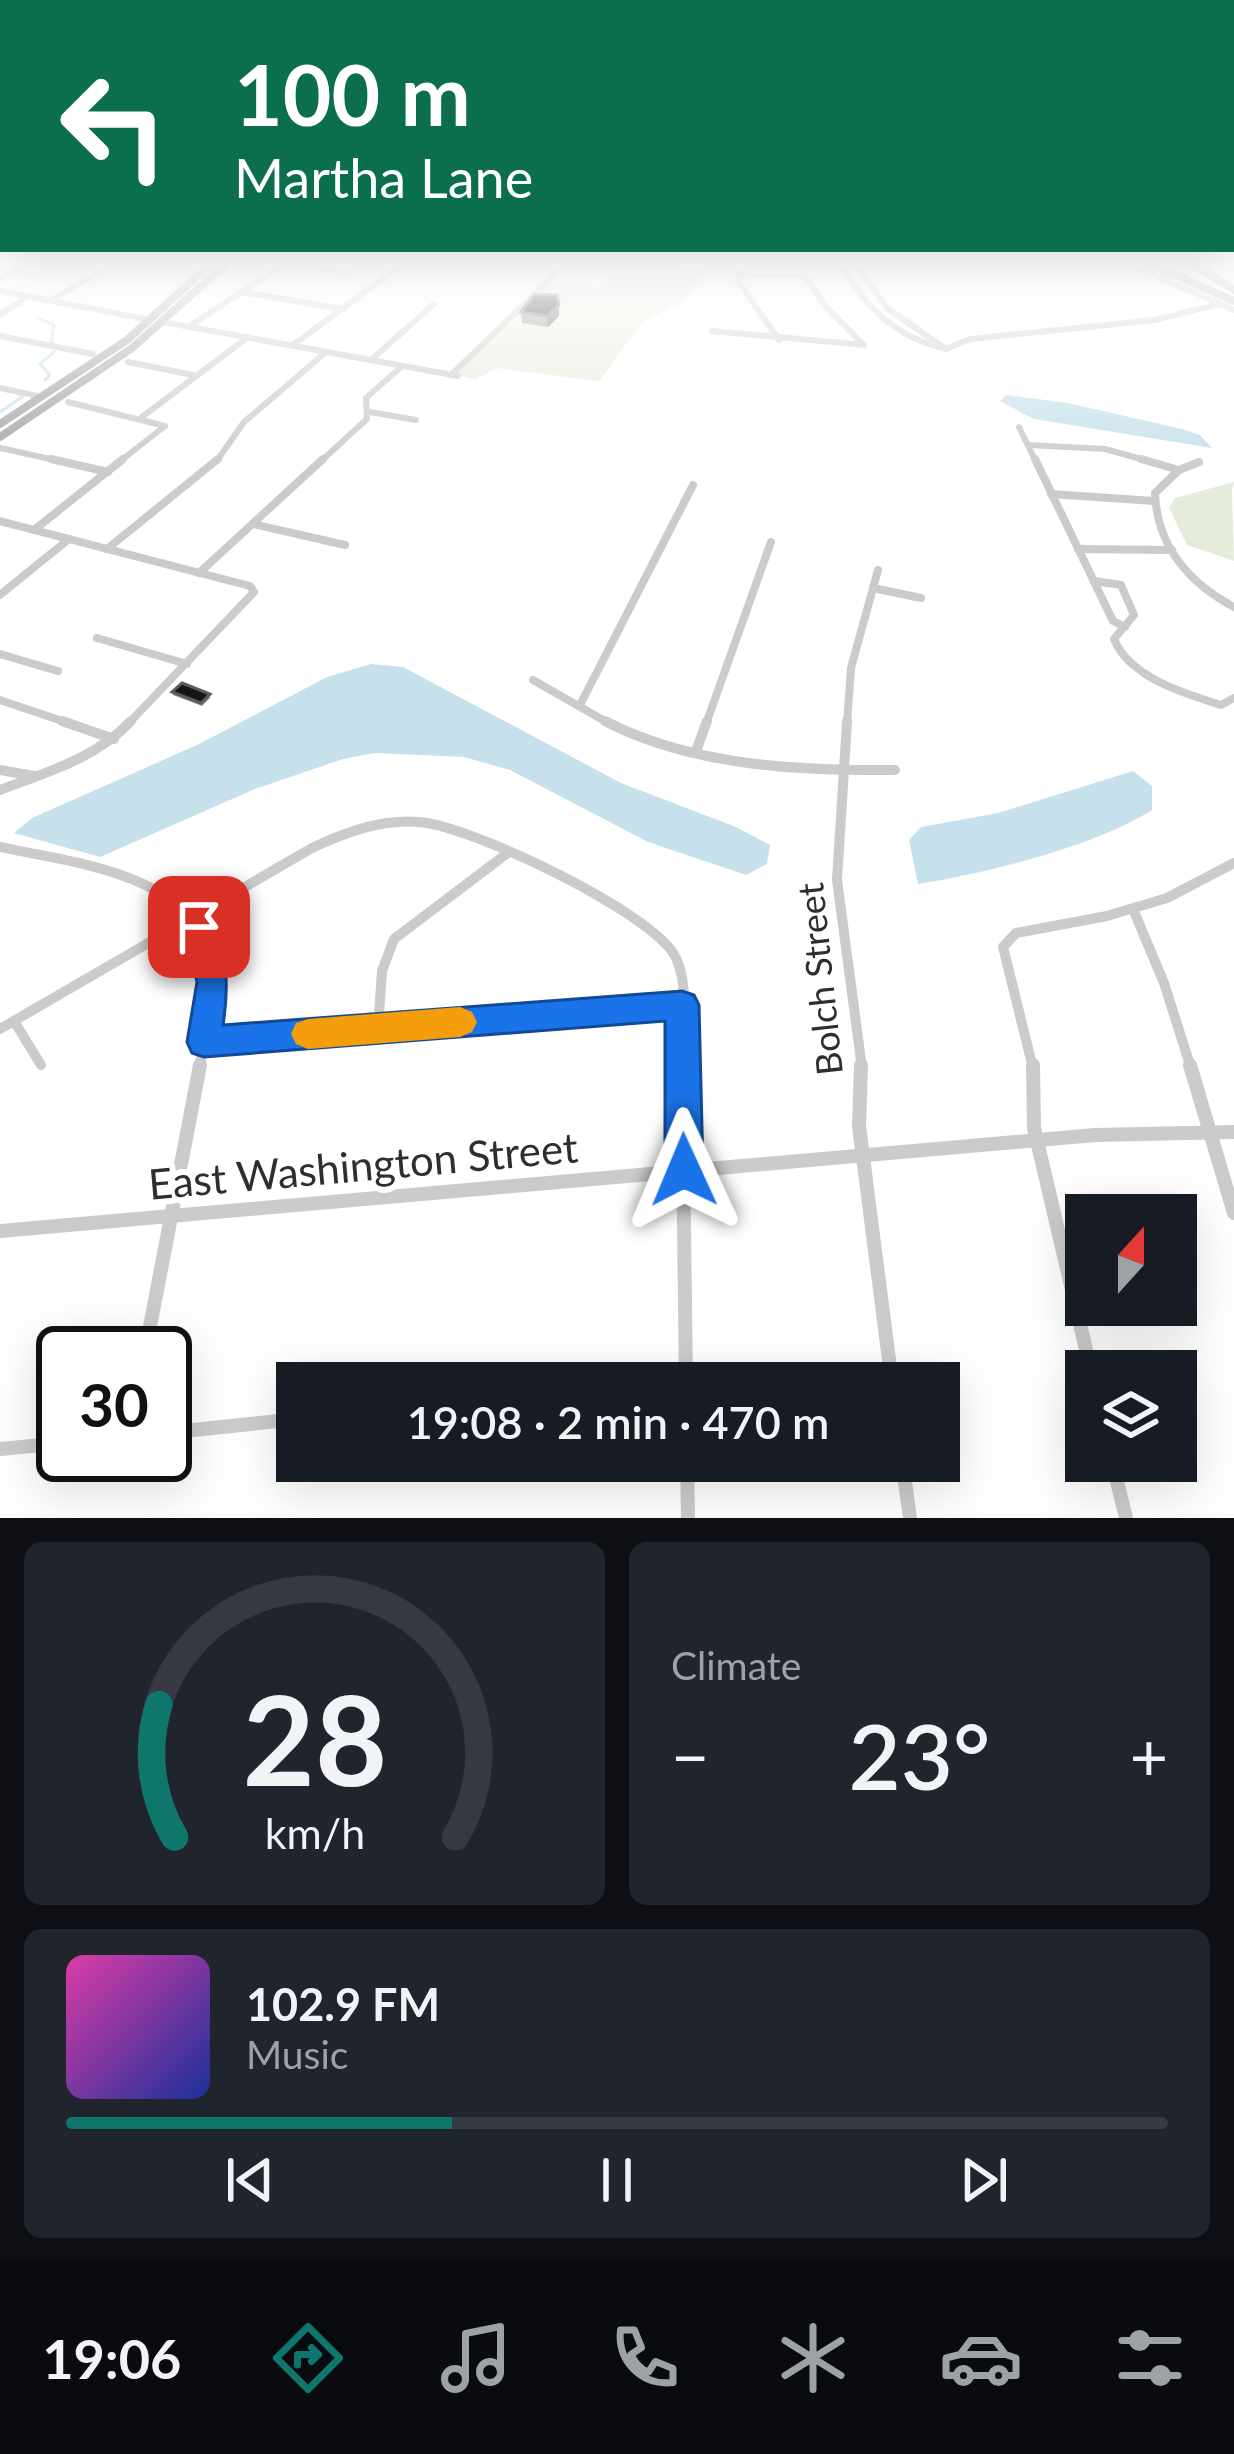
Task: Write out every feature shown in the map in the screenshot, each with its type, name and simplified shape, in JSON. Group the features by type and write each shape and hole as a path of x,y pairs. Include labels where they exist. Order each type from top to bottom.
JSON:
{"main road":[{"path":"0,424 135,332"},
{"path":"0,437 151,332"}],"street":[{"path":"220,332 455,376 498,332"},
{"path":"293,345 311,332"},
{"path":"370,360 402,332"},
{"path":"718,332 864,345 853,332"},
{"path":"772,332 779,340"},
{"path":"902,332 946,349 970,339 1040,332"},
{"path":"921,332 946,349"},
{"path":"0,336 93,354"},
{"path":"141,418 248,337"},
{"path":"107,549 214,465 244,422 326,352"},
{"path":"128,362 195,375"},
{"path":"370,412 368,396 402,366"},
{"path":"0,388 42,397"},
{"path":"34,530 166,424 68,402"},
{"path":"199,573 370,412"},
{"path":"370,412 416,420"},
{"path":"1019,427 1113,621 1125,626"},
{"path":"1028,446 1105,449 1179,470"},
{"path":"0,448 108,472"},
{"path":"1199,462 1179,470 1155,493 1157,524 1196,584 1234,607"},
{"path":"580,705 693,485"},
{"path":"1051,494 1154,500"},
{"path":"0,521 250,586 254,592 114,739 0,790"},
{"path":"253,524 345,545"},
{"path":"0,595 69,539"},
{"path":"696,751 771,542"},
{"path":"1078,549 1172,550"},
{"name":"Bolch Street","path":"878,570 851,668 837,880 862,1069 859,1126 889,1362"},
{"path":"1094,581 1121,585 1134,615 1114,639 1114,647 1127,662 1211,702 1221,705 1234,698"},
{"path":"873,588 921,598"},
{"path":"97,638 187,664"},
{"path":"0,654 58,671"},
{"path":"533,680 637,736 696,751 845,771 895,770"},
{"path":"0,700 114,739"},
{"path":"0,770 39,776"},
{"path":"0,1029 312,848 380,823 439,823 508,852 658,934 677,958 682,1005 686,1362"},
{"path":"0,847 156,889 193,917 207,945 213,982 150,1326"},
{"path":"378,1028 384,961 395,937 482,877 508,852"},
{"path":"1086,1350 1036,1140 1035,1075 1003,947 1016,933 1133,909 1233,866"},
{"path":"1133,909 1197,1078 1206,1131 1234,1213"},
{"path":"204,1042 682,1005"},
{"path":"14,1021 41,1065"},
{"name":"East Washington Street","path":"0,1231 1036,1140 1234,1132"},
{"path":"192,1429 276,1421"},
{"path":"0,1449 36,1445"},
{"path":"687,1482 688,1518"},
{"path":"905,1482 910,1518"},
{"path":"1117,1482 1126,1518"}],"green space":[{"path":"496,332 635,332 599,381 496,368 475,380 454,373"},
{"path":"1234,482 1234,561 1187,545 1169,508 1175,498"}],"water":[{"path":"1006,395 1068,403 1182,429 1200,435 1212,448 1034,419 1000,401"},
{"path":"371,664 403,667 621,783 736,827 770,845 767,864 746,875 648,842 510,770 464,757 375,753 255,789 100,857 14,833 32,818 197,745 327,677"},
{"path":"1133,771 1152,786 1152,810 1129,823 1039,857 918,884 909,840 921,827 998,813"}],"building":[{"path":"182,683 210,694 201,703 172,692"}],"waterway":[{"path":"51,344 53,332"},
{"path":"45,380 50,375 40,364 55,351"},
{"path":"0,412 22,397"}],"slow traffic":[{"path":"308,1034 460,1022"}],"route":[{"path":"199,927 213,982 204,1042 682,1005 684,1170"}]}
